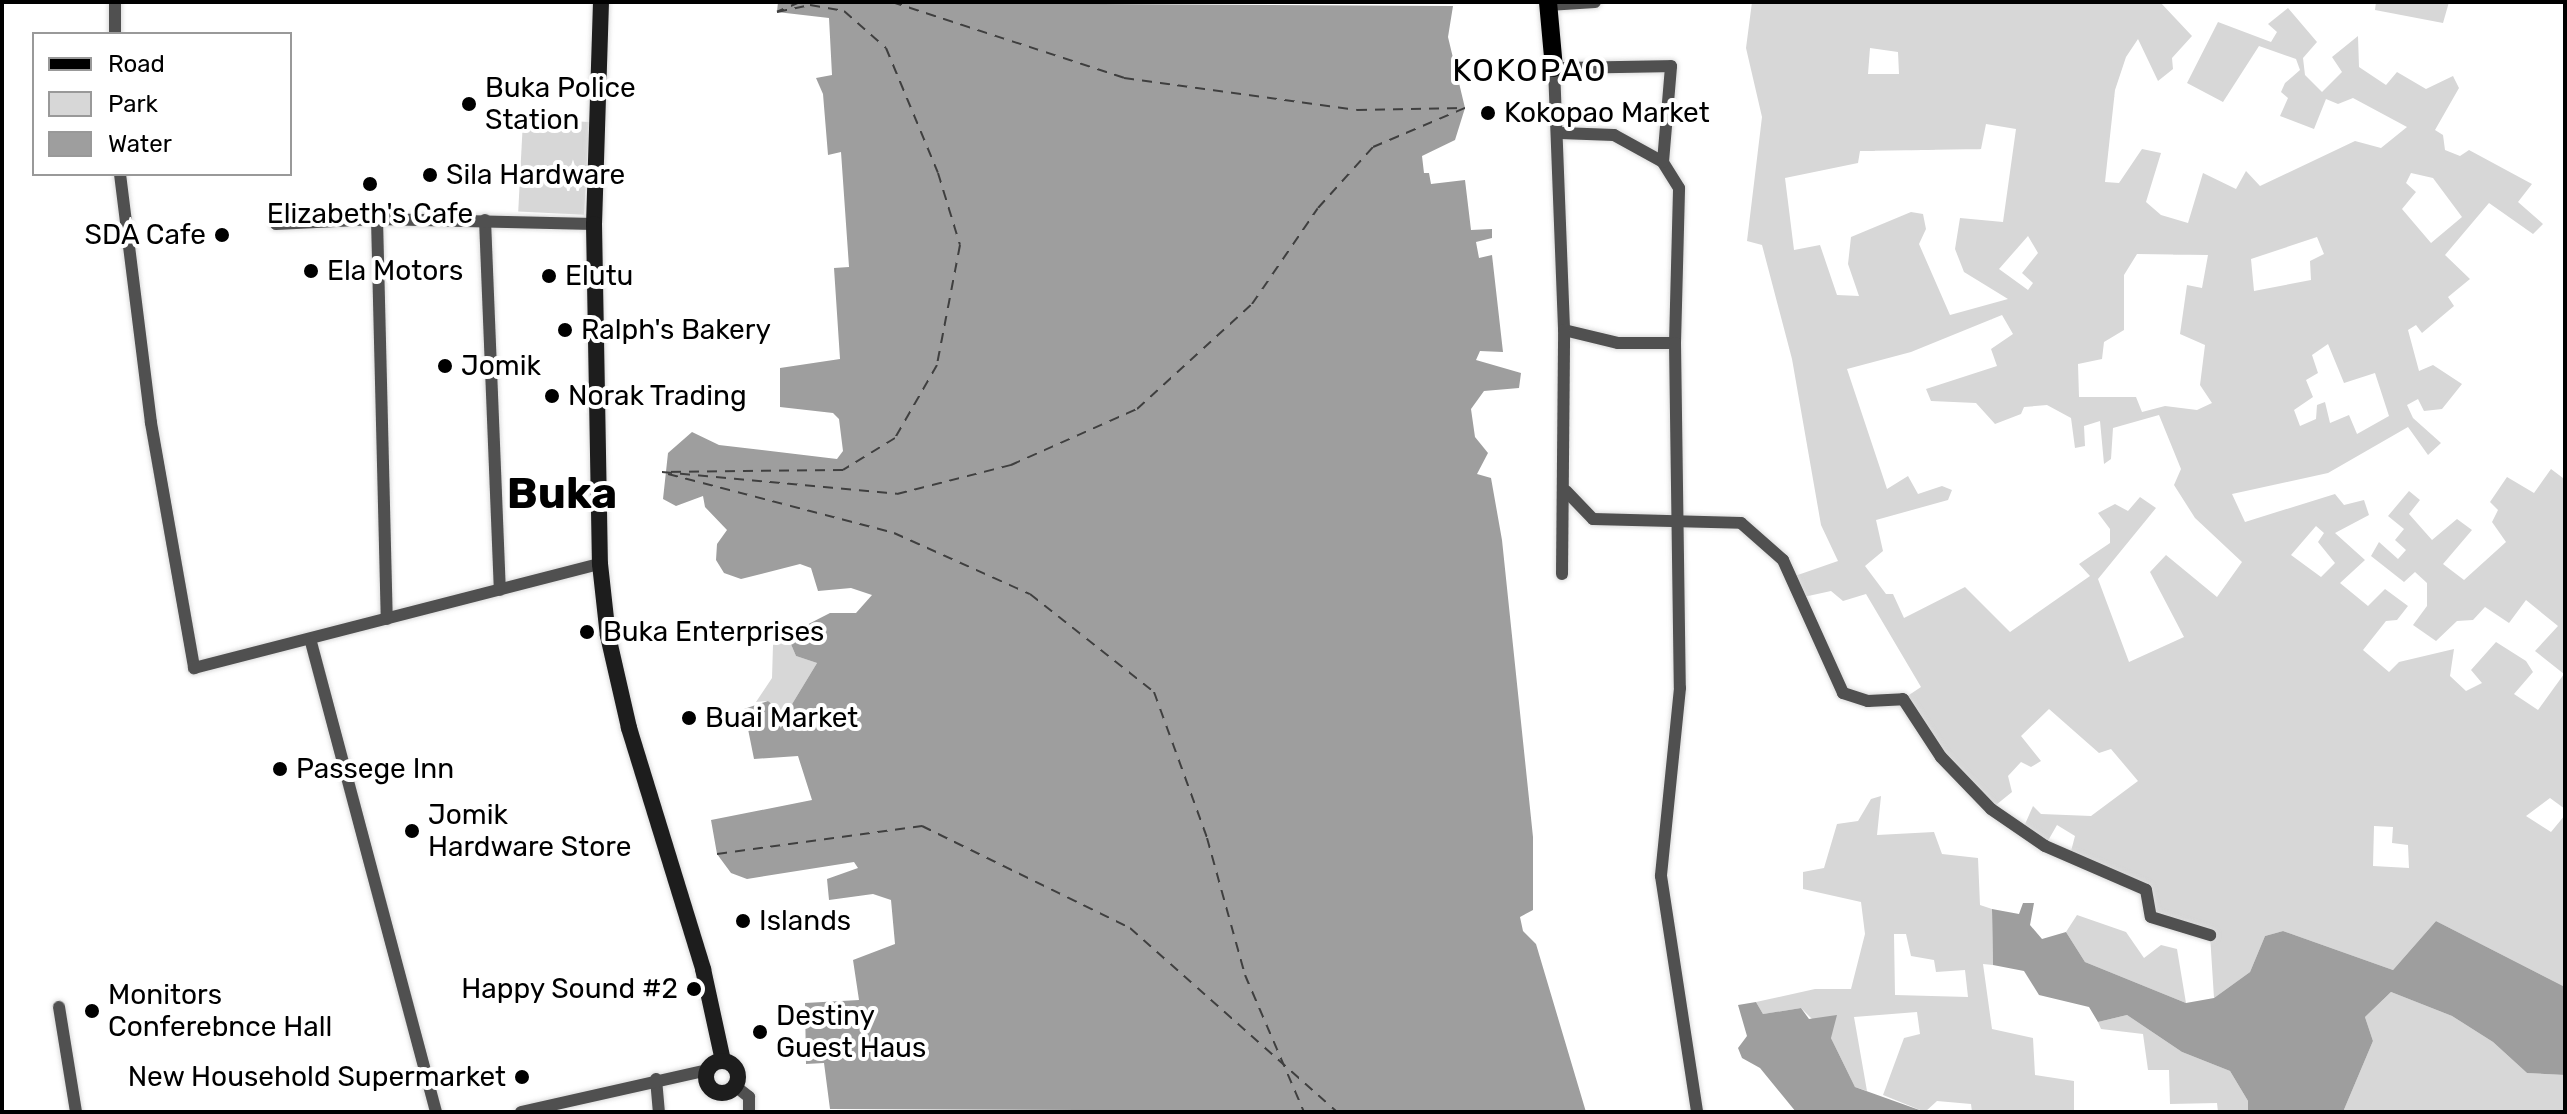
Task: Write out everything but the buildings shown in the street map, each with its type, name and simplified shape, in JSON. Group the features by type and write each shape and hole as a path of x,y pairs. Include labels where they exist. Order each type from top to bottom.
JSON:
{"main road":[{"path":"601,2 594,224 600,564 608,636 629,728 703,969 723,1061 737,1072 735,1086 717,1092 707,1083 708,1070 723,1061"},
{"path":"1548,4 1554,68"}],"street":[{"path":"115,2 115,32"},
{"path":"1548,4 1595,2"},
{"path":"1562,574 1566,491 1564,330 1560,133 1554,68 1671,66 1663,162"},
{"path":"1560,133 1614,135 1663,162 1679,188 1675,343 1680,688 1661,876 1697,1112"},
{"path":"120,176 151,423 194,668 311,642 387,619 600,564"},
{"path":"276,224 377,219 594,224"},
{"path":"377,219 387,619"},
{"path":"485,220 500,590"},
{"path":"1564,330 1618,343 1675,343"},
{"path":"1566,491 1593,519 1678,524 1741,523 1783,560 1843,693 1868,701 1903,699 1941,757 1991,809 2045,846 2146,890 2151,917 2210,935"},
{"path":"311,642 436,1112"},
{"path":"59,1007 76,1112"},
{"path":"521,1112 656,1079 708,1070"},
{"path":"656,1079 659,1112"},
{"path":"735,1086 749,1097 749,1112"}],"green space":[{"path":"1752,2 2160,2 2192,36 2172,58 2173,69 2158,81 2138,39 2126,57 2115,90 2105,182 2119,183 2142,149 2161,153 2146,202 2161,215 2188,223 2203,173 2236,189 2246,171 2260,186 2355,141 2381,148 2407,127 2353,98 2338,104 2326,99 2314,129 2280,116 2288,98 2281,92 2285,83 2300,70 2296,59 2259,46 2223,102 2187,83 2218,22 2271,42 2277,32 2268,24 2288,8 2317,42 2303,58 2305,75 2322,92 2342,72 2332,57 2358,36 2359,67 2386,85 2397,72 2426,89 2453,76 2459,88 2435,130 2443,135 2445,150 2460,156 2469,150 2532,184 2518,202 2543,224 2533,234 2489,203 2445,255 2470,279 2448,297 2454,306 2422,333 2416,325 2408,330 2419,371 2433,365 2462,384 2442,409 2424,411 2418,399 2407,405 2413,418 2441,443 2428,455 2408,427 2328,473 2232,494 2245,522 2335,494 2344,505 2364,500 2369,515 2335,533 2365,560 2340,583 2368,606 2385,589 2408,606 2397,620 2386,621 2363,650 2389,672 2399,662 2454,649 2450,676 2466,691 2482,683 2471,670 2496,642 2526,661 2533,672 2514,694 2538,710 2564,674 2535,651 2558,626 2526,600 2509,623 2485,607 2473,620 2457,621 2436,641 2413,625 2427,606 2427,583 2415,572 2404,582 2371,556 2379,542 2398,559 2406,550 2395,540 2404,529 2388,516 2409,491 2420,500 2409,514 2432,540 2457,519 2472,530 2443,564 2464,580 2506,542 2492,522 2498,510 2490,502 2507,477 2534,493 2551,469 2563,478 2565,809 2550,798 2526,816 2551,832 2565,815 2565,987 2436,921 2393,970 2283,931 2265,936 2250,972 2214,998 2210,935 2151,917 2146,890 2070,855 2075,836 2057,825 2045,846 2022,831 2033,806 2041,814 2091,816 2138,781 2111,749 2099,753 2049,709 2021,736 2041,761 2031,767 2021,762 2008,776 2012,792 1991,809 1970,791 1903,699 1921,687 1866,594 1843,601 1831,591 1799,598 1792,577 1838,561 1821,525 1792,359 1762,245 1747,241 1762,117 1746,48","holes":["1870,48 1898,52 1899,74 1868,74","1986,124 2016,129 2003,222 1960,218 1955,249 1964,272 2008,299 1950,315 1919,244 1926,229 1923,214 1911,212 1851,237 1848,264 1859,296 1837,295 1820,245 1794,250 1785,178 1858,163 1860,151 1981,149","2411,173 2433,178 2462,217 2431,243 2402,209 2416,192 2406,183","2028,236 2038,253 2022,273 2033,283 2028,290 1999,269","2317,237 2324,254 2310,261 2311,280 2254,291 2251,259","2137,254 2208,255 2202,288 2187,285 2180,334 2205,345 2200,385 2212,403 2197,410 2165,406 2142,412 2136,397 2079,397 2078,364 2102,359 2104,342 2124,330 2124,275","2002,315 2013,334 1991,349 1997,366 1926,389 1931,401 1976,403 1995,424 2021,414 2024,407 2047,405 2071,418 2075,448 2085,446 2084,426 2100,421 2104,464 2111,459 2113,428 2159,415 2181,469 2174,485 2195,518 2242,562 2217,597 2166,555 2150,572 2184,637 2129,662 2098,579 2156,508 2140,497 2128,511 2115,504 2098,513 2110,529 2110,543 2079,564 2090,576 2010,632 1965,587 1904,618 1893,594 1886,594 1865,566 1883,551 1876,520 1948,500 1952,490 1942,486 1918,494 1908,476 1887,489 1847,369 1911,352","2328,344 2344,383 2375,373 2389,416 2357,434 2349,415 2330,423 2325,402 2317,405 2316,419 2300,426 2294,410 2313,397 2306,380 2318,373 2312,355","2316,526 2324,533 2318,542 2335,563 2321,577 2291,555","2374,826 2393,827 2392,843 2408,845 2409,868 2373,866"]},
{"path":"2376,2 2449,2 2443,23 2375,10"},
{"path":"523,119 589,122 584,215 518,211"},
{"path":"787,635 796,656 817,663 786,714 768,701 756,702 772,678 773,645"},
{"path":"1881,796 1877,835 1934,832 1942,854 1978,858 1980,905 1992,909 1993,965 1983,964 1992,1029 2033,1038 2035,1075 2074,1081 2074,1112 1972,1112 1971,1104 1937,1101 1925,1112 1883,1095 1904,1038 1920,1034 1917,1012 1854,1017 1867,1091 1855,1087 1831,1038 1801,1008 1763,1014 1756,1002 1815,989 1851,989 1865,934 1861,902 1803,889 1803,872 1824,868 1837,824 1858,821 1871,799","holes":["1894,934 1906,934 1911,956 1934,960 1936,972 1965,970 1968,997 1895,995"]},
{"path":"2077,915 2126,932 2144,958 2161,945 2177,949 2186,1003 2085,962 2066,932"},
{"path":"2391,992 2452,1016 2493,1042 2527,1073 2565,1075 2565,1112 2343,1112 2373,1041 2365,1017"},
{"path":"2127,1015 2182,1052 2230,1071 2248,1101 2248,1112 2218,1112 2217,1103 2170,1104 2169,1070 2148,1070 2143,1034 2101,1029 2098,1022"}],"water":[{"path":"778,2 1453,6 1448,37 1465,108 1455,140 1422,156 1424,173 1429,173 1431,184 1465,180 1471,230 1492,229 1492,238 1476,242 1479,258 1492,255 1503,352 1480,351 1476,360 1521,373 1519,388 1484,391 1471,409 1475,437 1488,453 1477,474 1491,478 1502,540 1533,837 1533,910 1520,917 1523,931 1536,944 1586,1112 830,1109 824,1063 806,1064 805,1003 859,1000 853,960 895,944 891,900 873,894 829,900 827,879 858,868 854,862 747,879 731,873 717,854 711,820 812,800 798,756 754,759 744,709 768,701 786,714 817,663 796,656 787,635 830,613 856,613 872,595 851,588 818,591 811,568 800,564 741,579 724,573 716,560 717,544 727,530 705,507 703,496 676,506 663,499 668,453 692,432 719,445 837,459 843,451 839,419 833,413 780,407 780,368 840,359 834,268 849,267 841,152 828,155 823,94 816,78 832,75 829,18 777,12"},
{"path":"2023,903 2034,903 2030,925 2042,939 2066,932 2085,962 2186,1003 2214,998 2250,972 2265,936 2283,931 2393,970 2436,921 2565,987 2565,1075 2527,1073 2493,1042 2452,1016 2391,992 2365,1017 2373,1041 2343,1112 2248,1112 2248,1101 2230,1071 2182,1052 2127,1015 2098,1022 2089,1007 2039,995 2024,971 1993,965 1992,909 2019,914"},
{"path":"1756,1002 1763,1014 1801,1008 1809,1019 1837,1015 1831,1038 1855,1087 1925,1112 1796,1112 1760,1068 1742,1058 1738,1048 1747,1036 1738,1005"}],"ferry route":[{"path":"800,2 777,12 810,5 844,11 886,48 938,173 960,245 937,365 895,438 843,470 662,472 897,494 1011,465 1137,409 1252,304 1318,208 1373,147 1465,108"},
{"path":"892,2 1124,78 1357,110 1464,108"},
{"path":"668,474 894,533 1030,594 1154,692 1207,838 1245,975 1304,1112"},
{"path":"717,854 922,826 1130,928 1337,1112"}],"place":[{"name":"Buka Police Station","path":"469,104"},
{"name":"Kokopao Market","path":"1488,113"},
{"name":"Sila Hardware","path":"430,175"},
{"name":"Elizabeth's Cafe","path":"370,184"},
{"name":"SDA Cafe","path":"222,235"},
{"name":"Ela Motors","path":"311,271"},
{"name":"Elutu","path":"549,276"},
{"name":"Ralph's Bakery","path":"565,330"},
{"name":"Jomik","path":"445,366"},
{"name":"Norak Trading","path":"552,396"},
{"name":"Buka Enterprises","path":"587,632"},
{"name":"Buai Market","path":"689,718"},
{"name":"Passege Inn","path":"280,769"},
{"name":"Jomik Hardware Store","path":"412,831"},
{"name":"Islands","path":"743,921"},
{"name":"Happy Sound #2","path":"694,989"},
{"name":"Monitors Conferebnce Hall","path":"92,1011"},
{"name":"Destiny Guest Haus","path":"760,1032"},
{"name":"New Household Supermarket","path":"522,1077"}],"district":[{"name":"KOKOPAO","path":"1530,70"},
{"name":"Buka","path":"562,493"}]}
